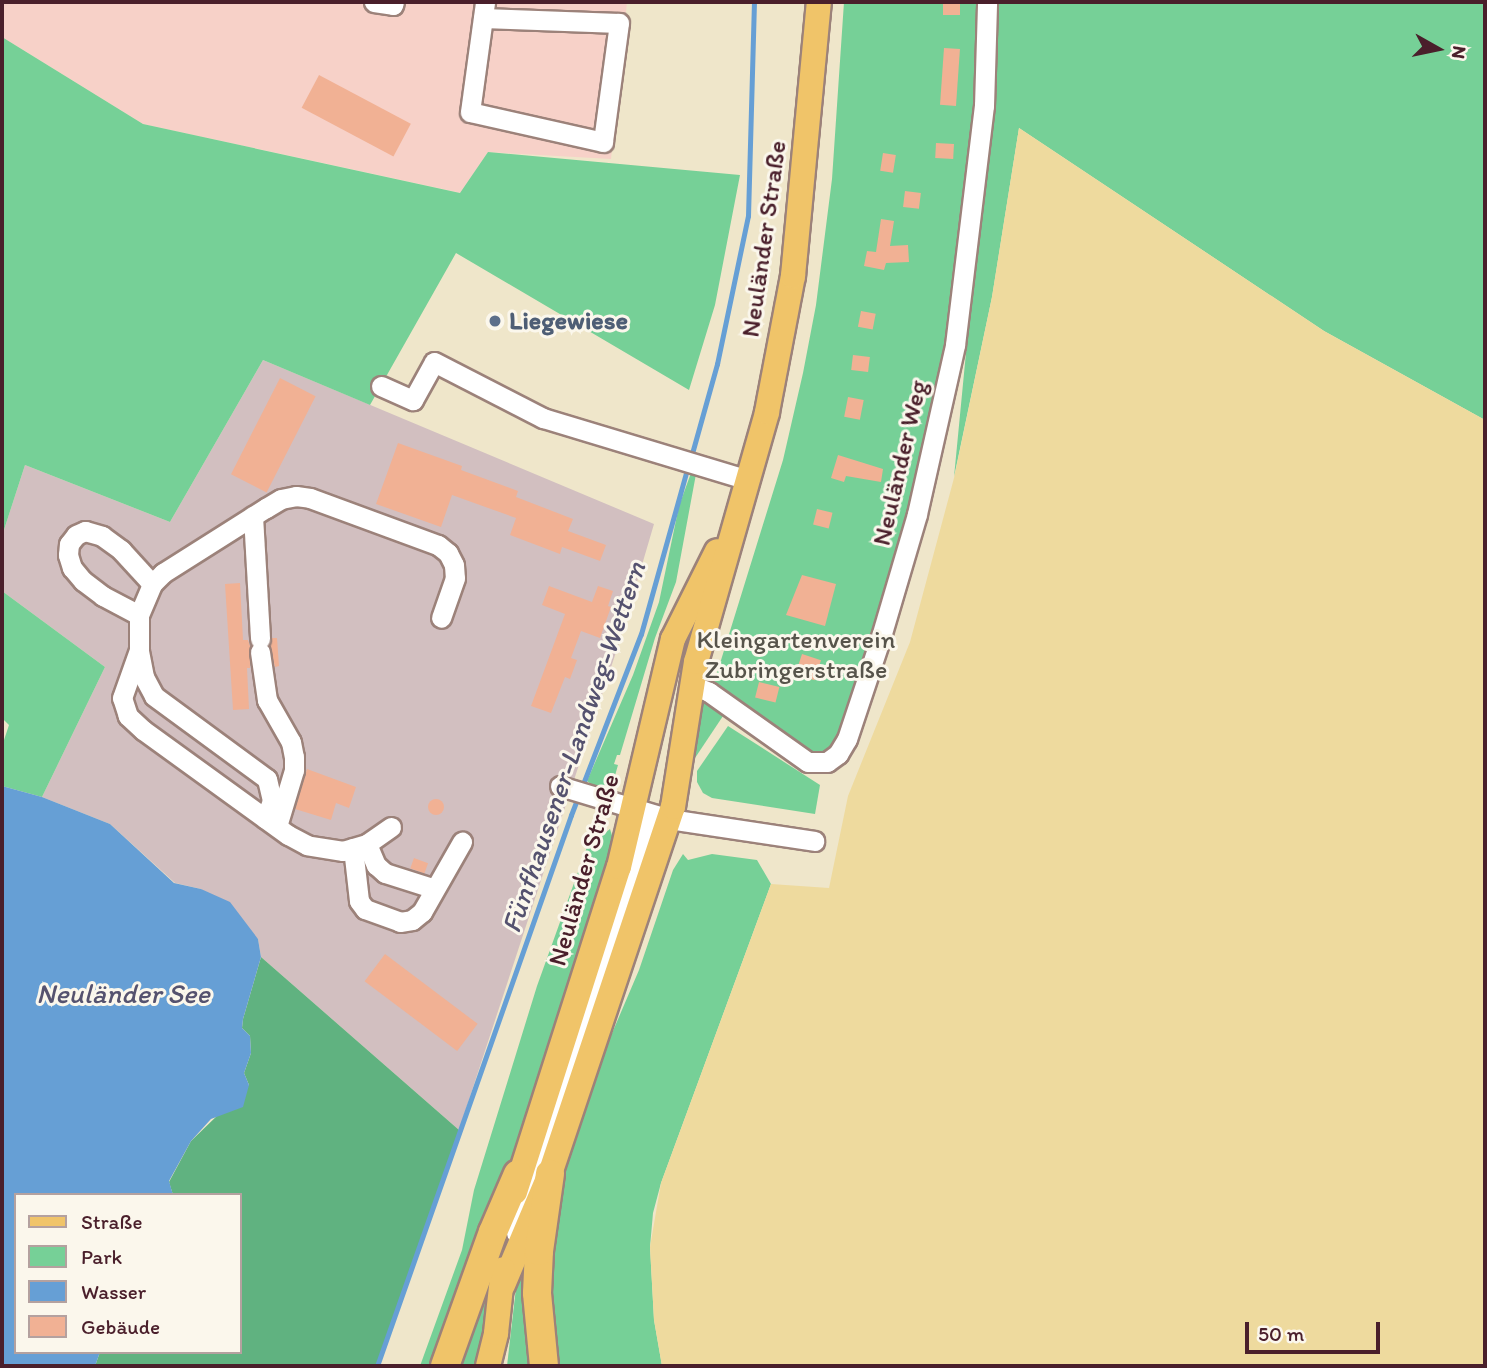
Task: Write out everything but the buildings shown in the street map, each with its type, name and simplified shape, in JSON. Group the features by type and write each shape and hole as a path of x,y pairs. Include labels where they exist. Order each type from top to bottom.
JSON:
{"highway":[{"path":"444,1366 493,1232 518,1174"},
{"path":"544,1366 537,1293 539,1251 550,1174"}],"main road":[{"name":"Neuländer Straße","path":"488,1366 496,1333 507,1234 518,1174 600,931 652,815 677,786 701,641 767,412 793,276 819,2"},
{"name":"Neuländer Straße","path":"503,1285 550,1174 652,815 673,639 737,511 748,480"},
{"name":"Neuländer Straße","path":"496,1333 497,1366"}],"street":[{"path":"374,2 393,5 394,2"},
{"name":"Neuländer Weg","path":"692,685 709,692 808,762 827,762 838,754 847,739 913,527 955,345 984,106 987,2"},
{"path":"484,10 619,23 603,142 470,112 484,10"},
{"path":"381,386 413,400 434,362 543,418 748,480"},
{"path":"271,823 273,792 263,774 166,707 149,688 139,650 139,615 152,584 163,573 281,499 310,498 438,545 449,553 455,578 441,618"},
{"path":"253,516 260,645 267,700 290,742 294,757 291,784 271,823"},
{"path":"139,615 103,596 83,581 72,568 68,555 69,544 75,535 85,531 102,536 121,550 152,584"},
{"path":"139,650 124,687 123,708 128,716 271,823 307,845 321,849 360,846 391,827"},
{"path":"573,790 652,815 814,841"},
{"path":"503,1285 526,1196 652,815"},
{"path":"360,846 359,901 365,909 400,922 412,920 422,912 462,842"},
{"path":"360,846 384,873 435,889"}],"shaded area":[{"path":"2,2 627,2 611,159 488,152 461,193 143,124 2,37"},
{"path":"263,360 654,524 619,643 459,1130 261,957 258,939 201,889 175,883 110,824 42,797 105,667 2,591 2,536 25,465 170,522"}],"green space":[{"name":"Kleingartenverein Zubringerstraße","path":"844,2 981,2 979,76 952,333 900,557 834,749 813,757 713,686 783,460 803,373 816,305 832,179"},
{"path":"996,2 1485,2 1485,420 1324,331 1019,128 992,297 954,477 994,63"},
{"path":"2,37 143,124 460,193 488,152 740,175 715,305 689,390 456,253 370,405 263,360 170,522 25,465 2,536"},
{"path":"691,473 696,474 676,582 655,638 620,755 617,755 614,764 618,765 612,786 592,785 587,781 633,675 659,602 679,506"},
{"path":"2,591 105,667 42,797 2,786 2,746 9,725 2,718"},
{"path":"701,698 727,710 691,764"},
{"path":"728,726 820,785 815,814 712,798 703,793 697,782 697,771"},
{"path":"610,829 615,845 531,1105 437,1366 420,1366 462,1250 474,1190 537,986 587,847"},
{"path":"683,854 688,860 712,854 757,860 771,884 661,1183 653,1213 650,1247 654,1320 662,1366 552,1366 545,1328 557,1186 604,1052 639,970 673,870"},
{"path":"261,957 459,1130 377,1366 95,1366 99,1354 242,1354 242,1193 172,1193 169,1182 191,1141 249,1085 244,1073 251,1053 250,1036 242,1028"},
{"path":"527,1253 536,1366 507,1366 516,1288"},
{"path":"486,1279 491,1282 481,1366 453,1366"}],"sand":[{"path":"1019,128 1324,331 1485,420 1485,1366 662,1366 654,1320 650,1247 661,1183 771,884 829,888 848,796 910,642 954,478 992,297"}],"water":[{"name":"Neuländer See","path":"2,786 42,797 110,824 174,883 201,889 230,902 258,939 261,957 243,1019 242,1028 250,1036 251,1053 244,1073 249,1085 243,1107 211,1119 191,1141 169,1181 172,1193 14,1193 14,1354 99,1354 95,1366 2,1366"}],"waterway":[{"name":"Fünfhausener-Landweg-Wettern","path":"691,457 717,364 748,216 754,2"},
{"name":"Fünfhausener-Landweg-Wettern","path":"377,1366 571,815 641,634 688,466"}],"place":[{"name":"Liegewiese","path":"495,321"}]}
